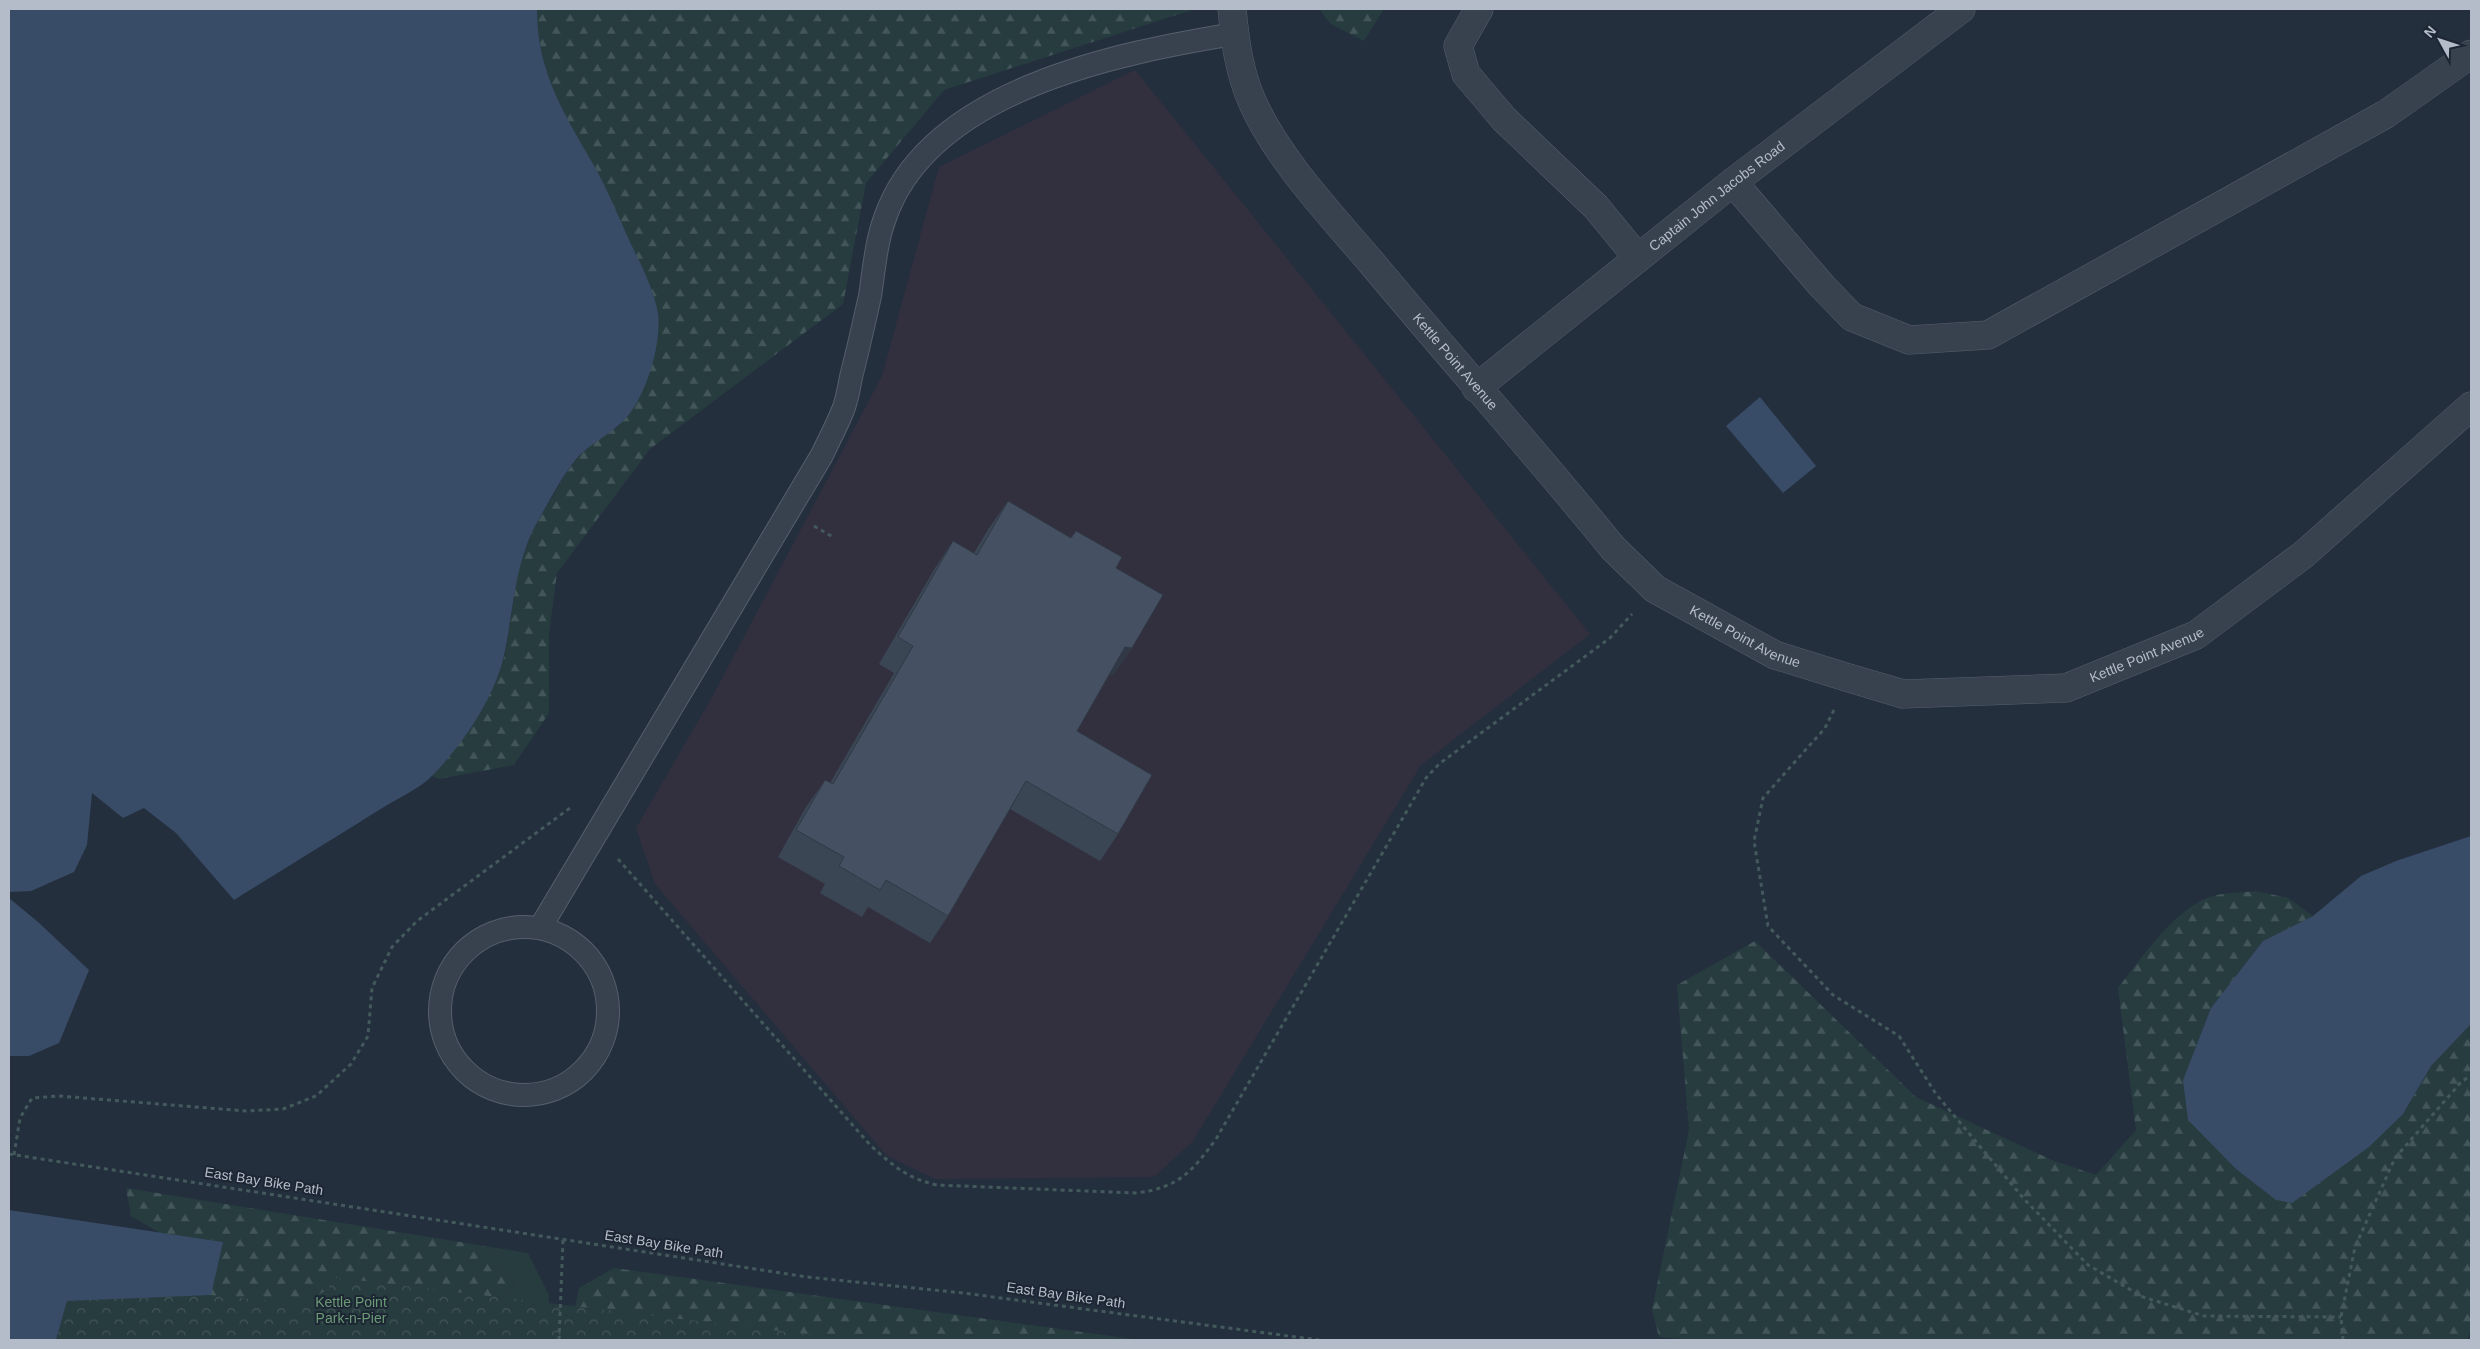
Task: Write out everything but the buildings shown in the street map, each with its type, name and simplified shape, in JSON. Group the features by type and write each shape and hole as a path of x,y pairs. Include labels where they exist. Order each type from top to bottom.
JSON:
{"street":[{"path":"1479,9 1458,46 1466,74 1504,119 1596,207 1637,257"},
{"name":"Captain John Jacobs Road","path":"1476,388 1637,257 1961,9"},
{"name":"Kettle Point Avenue","path":"1233,21 1243,77 1252,100 1275,140 1334,217 1612,548 1655,589 1775,655 1903,694 2066,688 2196,635 2303,555 2471,406"},
{"path":"1733,182 1822,286 1852,317 1910,340 1988,335 2386,114 2471,54"}],"lane":[{"path":"540,928 803,487 836,424 843,409 859,345 884,219 895,193 911,170 934,145 958,126 983,110 1050,79 1233,21"},
{"path":"513,927 540,928 565,937 587,954 601,977 608,1003 606,1030 596,1055 584,1069 578,1075 553,1090 524,1096 495,1091 470,1077 451,1055 440,1028 440,999 448,972 465,950 487,934 513,927"}],"path":[{"path":"812,525 833,538"},
{"path":"14,1154 20,1118 32,1098 59,1096 246,1111 283,1109 316,1096 351,1064 368,1036 372,988 392,947 417,921 570,808 596,834 870,1146 901,1172 916,1180 937,1185 1136,1193 1157,1191 1178,1182 1194,1168 1216,1139 1426,778 1438,764 1610,638 1655,589"},
{"path":"1849,678 1825,728 1763,798 1754,842 1768,926 1833,995 1898,1036 1936,1094 2024,1199 2088,1265 2143,1298 2204,1316 2341,1317"},
{"path":"2344,1340 2341,1317 2355,1247 2395,1158 2462,1081 2471,1076"},
{"name":"East Bay Bike Path","path":"9,1154 808,1277 962,1293 1319,1340"},
{"path":"559,1340 563,1240"}],"shaded area":[{"path":"1135,70 1590,634 1421,765 1193,1141 1154,1177 935,1179 887,1156 655,884 636,828 711,699 882,376 939,167"}],"green space":[{"path":"537,9 1195,9 944,90 866,183 843,304 650,449 557,573 549,633 549,713 514,765 439,779 432,776 474,721 499,671 505,654 519,565 534,528 566,473 578,457 591,444 620,425 657,309 644,273 598,173 564,117 546,73 537,28"},
{"path":"1319,9 1384,9 1364,41 1331,24"},
{"path":"2256,891 2288,898 2313,916 2263,941 2211,1008 2183,1081 2403,1114 2431,1066 2471,1024 2471,1329 2467,1340 1694,1340 1659,1337 1652,1310 1689,1130 1677,985 1755,941 1916,1097 2052,1160 2096,1175 2136,1130 2118,988 2159,936 2183,912 2196,903 2215,895"},
{"path":"126,1188 485,1246 514,1283 471,1340 56,1340 80,1300 171,1295 223,1242 160,1233 131,1216"},
{"path":"485,1246 528,1253 549,1295 548,1340 471,1340 514,1283"},
{"path":"614,1268 1140,1340 592,1340 571,1328 579,1288"},
{"name":"Kettle Point Park-n-Pier","path":"331,1277 855,1340 56,1340 67,1301 211,1295 301,1304 329,1289"}],"water":[{"path":"9,9 537,9 538,33 542,54 555,94 606,189 654,296 659,326 654,356 644,388 629,414 620,424 577,458 557,487 539,519 531,535 520,567 501,668 487,701 468,732 446,761 422,784 234,900 176,833 144,808 123,818 92,793 87,845 74,872 31,891 9,892"},
{"path":"1760,397 1816,466 1783,493 1726,426"},
{"path":"2471,836 2471,1024 2431,1066 2403,1114 2369,1147 2292,1203 2276,1200 2236,1169 2188,1120 2183,1080 2211,1008 2263,941 2313,916 2361,876 2396,861"},
{"path":"9,898 38,922 89,970 59,1043 29,1056 9,1056"},
{"path":"9,1210 223,1242 211,1295 67,1301 56,1340 9,1340"}]}
